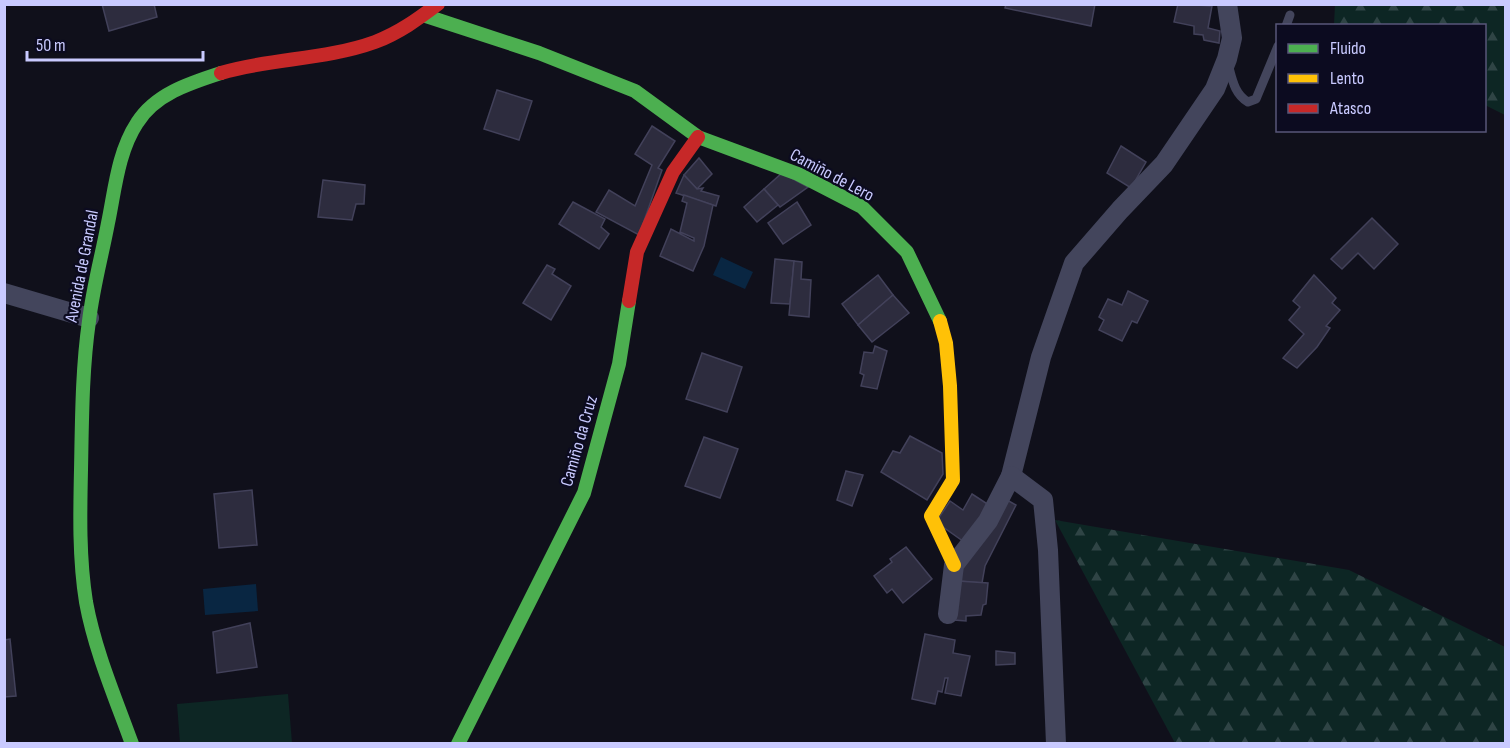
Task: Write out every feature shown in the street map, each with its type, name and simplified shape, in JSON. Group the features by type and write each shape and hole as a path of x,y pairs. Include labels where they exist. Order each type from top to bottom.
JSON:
{"street":[{"name":"Avenida de Grandal","path":"132,744 95,643 86,601 80,555 84,364 89,318 124,153 131,131 141,116 158,100 190,82 215,74 363,47 399,33 438,4"},
{"path":"948,614 954,565 988,521 1011,476 1041,357 1074,263 1164,164 1215,89 1227,59 1232,38 1227,4"},
{"name":"Camiño de Lero","path":"426,15 539,53 635,91 698,137 798,174 862,207 907,252 939,320 946,343 951,386 952,480 931,516 954,565"},
{"name":"Camiño da Cruz","path":"458,744 584,493 619,364 637,252 673,172 698,137"},
{"path":"4,293 89,318"},
{"path":"1011,476 1043,500 1048,550 1058,738"}],"lane":[{"path":"1287,24 1290,15"},
{"path":"1227,59 1234,85 1240,97 1248,102 1256,99 1276,50"}],"green space":[{"path":"1335,5 1505,5 1505,115 1486,106 1486,24 1334,24"},
{"path":"1055,520 1349,570 1505,647 1505,743 1175,743"},
{"path":"288,694 292,743 180,743 177,704"}],"water":[{"path":"721,257 753,272 745,289 713,275"},
{"path":"256,584 258,611 205,615 203,589"}],"building":[{"path":"102,4 154,4 157,17 109,31"},
{"path":"1006,4 1095,4 1091,26 1005,8"},
{"path":"1178,4 1212,6 1208,28 1220,31 1219,43 1204,40 1203,35 1194,34 1194,26 1174,22"},
{"path":"497,90 532,101 519,140 484,129"},
{"path":"652,126 675,141 658,168 662,170 639,235 596,212 609,190 635,206 652,165 635,154"},
{"path":"1121,146 1146,162 1131,188 1107,173"},
{"path":"699,158 712,174 697,189 684,175"},
{"path":"782,173 808,187 780,207 764,189"},
{"path":"684,175 697,189 703,188 701,191 719,196 716,206 676,193"},
{"path":"323,180 365,185 364,204 356,204 352,220 318,217"},
{"path":"764,189 778,205 757,222 744,207"},
{"path":"684,195 713,205 704,246 693,271 660,256 671,229 694,241 694,238 680,232 687,203 682,201"},
{"path":"573,202 605,219 601,227 609,234 599,249 559,224"},
{"path":"797,202 811,225 783,244 768,223"},
{"path":"1372,218 1398,244 1374,269 1358,253 1342,269 1331,259"},
{"path":"775,259 794,261 790,304 771,303"},
{"path":"794,261 802,262 801,279 811,280 809,317 789,315"},
{"path":"547,265 555,269 552,274 571,286 551,320 523,303"},
{"path":"878,275 893,295 858,325 842,304"},
{"path":"1314,275 1336,298 1332,303 1340,310 1326,326 1330,328 1317,347 1297,368 1283,358 1304,334 1289,320 1300,307 1293,301"},
{"path":"1128,291 1148,301 1137,323 1132,321 1122,341 1099,330 1104,320 1099,317 1108,299 1122,305"},
{"path":"893,295 909,313 872,342 858,325"},
{"path":"875,346 887,351 877,389 861,386 864,375 860,373 864,352 873,353"},
{"path":"702,353 742,367 727,412 686,399"},
{"path":"910,436 942,453 943,474 927,500 881,472 893,451 900,453"},
{"path":"704,437 738,449 720,498 685,486"},
{"path":"846,471 863,475 852,506 837,500"},
{"path":"252,490 257,545 219,548 214,494"},
{"path":"972,494 989,505 967,544 936,522 950,501 963,510"},
{"path":"1007,500 1016,505 985,566 982,583 958,581 961,560"},
{"path":"906,547 932,579 903,603 892,589 887,593 874,576 892,562 890,559"},
{"path":"958,581 988,583 986,604 983,605 981,615 966,616 966,621 954,620"},
{"path":"250,623 257,667 217,673 213,632"},
{"path":"925,634 955,640 953,653 970,656 961,696 945,693 948,678 945,678 942,692 938,691 935,704 912,699"},
{"path":"10,639 16,696 4,697 4,640"},
{"path":"996,651 1015,653 1015,664 996,665"}],"traffic: fast":[{"path":"426,16 539,53 635,91 698,137 798,174 862,207 907,252 940,321"},
{"path":"132,744 95,638 86,602 82,569 80,503 84,376 89,321 118,171 131,134 145,113 163,97 221,73"},
{"path":"458,744 584,493 619,364 629,301"}],"traffic: slow":[{"path":"940,321 946,343 950,386 953,480 931,516 954,565"}],"traffic: jam":[{"path":"221,73 259,64 337,52 375,42 400,30 438,4"},
{"path":"629,301 637,252 673,172 698,137"}]}
